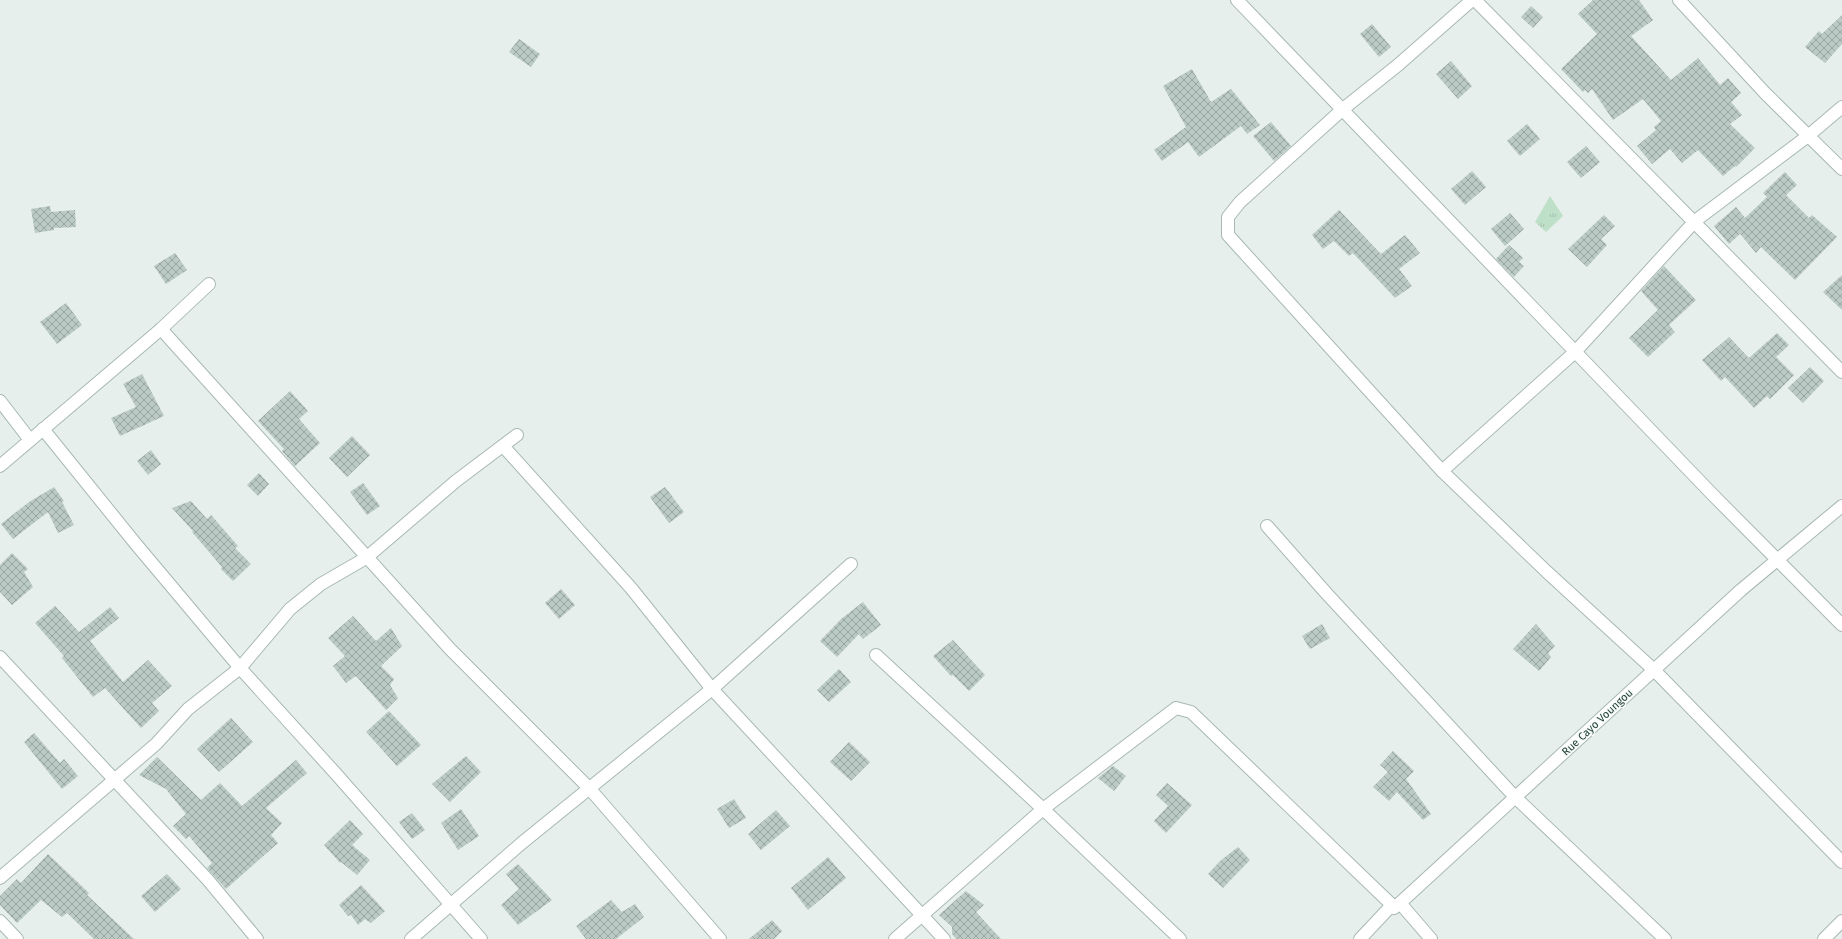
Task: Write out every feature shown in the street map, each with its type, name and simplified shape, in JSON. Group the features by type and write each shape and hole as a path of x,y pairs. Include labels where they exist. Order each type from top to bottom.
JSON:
{"street":[{"path":"1237,0 1575,352 1842,625"},
{"path":"1842,372 1695,221 1474,0 1398,65 1343,109 1240,202 1228,217 1228,235 1442,471 1547,572 1654,670 1842,862"},
{"path":"1679,0 1765,93 1842,169"},
{"path":"1442,471 1575,352 1695,221 1808,136 1842,107"},
{"path":"0,466 161,329 209,284"},
{"path":"161,329 262,440 366,558 450,649 589,788 720,939"},
{"path":"0,401 30,440"},
{"path":"43,429 135,543 240,668 481,939"},
{"path":"0,878 156,744 188,709 240,668 290,609 321,584 366,558 456,481 517,435"},
{"path":"502,446 631,588 712,689 921,916 944,939"},
{"name":"Rue Cayo Voungou","path":"1360,939 1396,904 1741,590 1842,506"},
{"path":"1268,526 1327,594 1515,797 1665,939"},
{"path":"411,939 523,842 712,689 852,564"},
{"path":"876,655 1043,808 1180,939"},
{"path":"0,657 114,781 208,880 257,939"},
{"path":"895,939 1043,808 1176,708 1191,712 1396,904 1431,939"},
{"path":"0,921 17,939"},
{"path":"1824,939 1842,921"}],"green space":[{"path":"1550,196 1563,216 1546,232 1535,222"}],"building":[{"path":"1593,0 1639,0 1653,20 1631,36 1671,80 1698,58 1720,85 1728,78 1741,93 1731,102 1742,115 1730,124 1755,148 1736,167 1735,166 1723,176 1698,150 1682,163 1670,149 1652,164 1637,146 1656,130 1654,127 1661,121 1643,99 1613,120 1592,89 1588,93 1585,90 1583,92 1561,69 1597,34 1578,14"},
{"path":"1531,6 1543,17 1533,28 1521,17"},
{"path":"1842,15 1842,44 1825,63 1805,47 1819,31 1822,34"},
{"path":"1372,24 1391,47 1379,57 1360,34"},
{"path":"519,39 540,54 531,67 509,52"},
{"path":"1451,61 1472,86 1458,99 1436,74"},
{"path":"1192,69 1211,102 1231,89 1260,125 1247,134 1241,126 1199,157 1188,142 1162,161 1154,150 1186,127 1163,86"},
{"path":"1271,122 1291,146 1274,161 1253,136"},
{"path":"1527,124 1540,139 1520,156 1507,141"},
{"path":"1586,146 1600,162 1581,178 1567,162"},
{"path":"1472,171 1486,187 1465,205 1451,189"},
{"path":"1785,172 1797,185 1786,195 1809,218 1812,215 1837,237 1795,280 1761,247 1756,253 1740,234 1729,244 1714,226 1736,207 1745,218 1767,197 1763,193"},
{"path":"50,206 51,212 75,210 76,227 54,228 54,230 35,233 31,209"},
{"path":"1339,210 1381,254 1405,235 1420,253 1399,269 1412,286 1395,298 1353,253 1349,256 1334,241 1323,249 1312,235"},
{"path":"1510,213 1524,229 1505,246 1491,229"},
{"path":"1604,215 1615,226 1601,239 1607,245 1587,267 1568,249"},
{"path":"1509,245 1523,258 1519,262 1524,266 1514,277 1496,259"},
{"path":"175,253 187,270 166,284 154,266"},
{"path":"1664,266 1696,300 1669,325 1675,332 1648,357 1629,338 1658,310 1641,291"},
{"path":"1842,275 1842,310 1823,292"},
{"path":"66,303 82,325 57,344 40,322"},
{"path":"1777,333 1789,345 1776,357 1794,375 1770,399 1767,396 1754,408 1725,377 1721,381 1702,360 1729,337 1749,358"},
{"path":"1810,367 1824,381 1803,403 1788,388"},
{"path":"142,374 164,416 120,436 111,418 136,407 123,384"},
{"path":"290,391 308,411 299,419 320,443 295,466 282,451 284,449 258,421"},
{"path":"352,436 370,455 347,477 329,458"},
{"path":"151,450 161,464 148,475 137,461"},
{"path":"259,473 269,484 258,496 247,485"},
{"path":"363,483 380,506 367,515 350,492"},
{"path":"54,487 64,501 62,502 74,525 58,533 48,512 13,539 1,524 29,502"},
{"path":"665,487 684,512 669,523 650,497"},
{"path":"191,501 207,519 211,515 238,546 235,548 251,564 233,581 221,569 222,567 172,508"},
{"path":"12,553 28,569 24,572 33,587 12,605 0,592 0,565"},
{"path":"561,589 575,605 559,619 545,603"},
{"path":"863,602 881,625 863,639 859,634 837,657 820,641 841,619"},
{"path":"55,606 79,632 110,607 119,618 90,641 123,682 148,660 172,686 152,703 159,711 141,728 105,688 93,697 62,658 64,656 35,623"},
{"path":"353,616 376,641 391,628 402,646 381,666 394,679 390,685 398,698 386,710 356,676 346,683 333,666 345,656 328,638"},
{"path":"1322,624 1330,638 1310,649 1302,636"},
{"path":"1536,624 1555,646 1548,653 1551,657 1539,671 1513,649"},
{"path":"953,640 985,675 969,691 953,675 951,676 933,656"},
{"path":"839,669 851,682 829,702 817,690"},
{"path":"389,711 421,745 397,766 366,732"},
{"path":"231,718 253,742 219,772 197,749"},
{"path":"34,733 60,763 64,759 78,776 62,789 24,742"},
{"path":"849,742 870,762 851,781 830,762"},
{"path":"1393,751 1414,771 1406,779 1431,814 1423,820 1397,792 1389,801 1373,787 1388,772 1380,765"},
{"path":"466,756 481,772 450,802 432,784"},
{"path":"157,757 201,800 220,783 242,806 296,760 307,773 266,808 282,823 271,835 278,843 226,889 207,868 212,863 189,836 186,839 173,826 186,814 166,789 139,775"},
{"path":"1113,766 1126,776 1114,791 1098,778"},
{"path":"1167,783 1192,805 1166,833 1154,821 1168,806 1156,795"},
{"path":"734,799 746,818 729,828 717,809"},
{"path":"461,809 479,836 458,850 441,823"},
{"path":"776,810 790,826 761,850 748,834"},
{"path":"412,813 425,830 412,839 399,822"},
{"path":"350,820 363,834 352,845 370,860 357,875 341,862 340,863 324,845"},
{"path":"1238,847 1250,860 1223,888 1208,874 1220,861"},
{"path":"48,854 89,893 87,895 134,939 94,939 67,913 62,917 41,900 17,923 0,905 0,896 17,879 21,883"},
{"path":"828,857 846,878 808,910 791,888"},
{"path":"518,864 552,900 518,925 501,905 519,889 506,874"},
{"path":"167,874 181,889 155,912 141,896"},
{"path":"361,885 385,911 371,923 365,919 358,925 351,915 348,916 339,905"},
{"path":"966,891 984,905 976,912 1001,939 956,939 952,934 952,927 939,915"},
{"path":"611,900 622,912 635,904 644,917 616,939 586,939 576,926"},
{"path":"772,920 782,931 774,939 749,939"}]}
